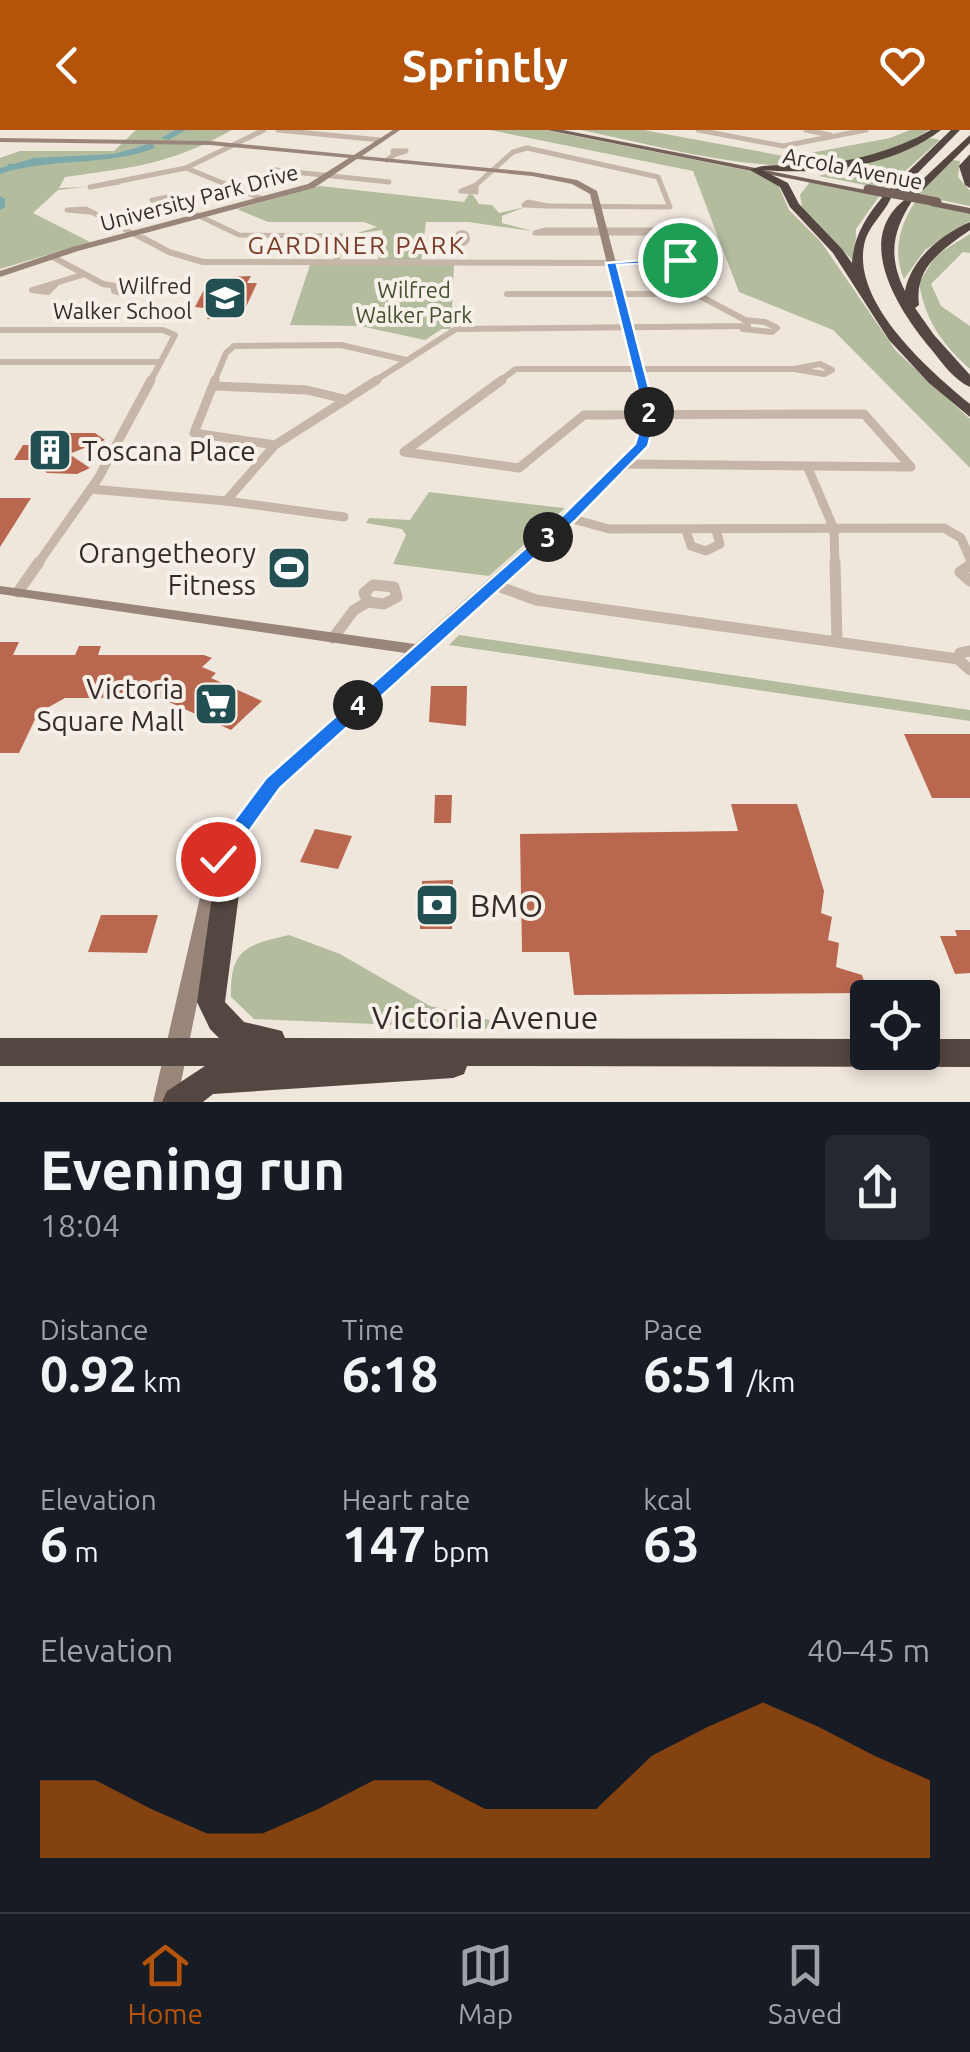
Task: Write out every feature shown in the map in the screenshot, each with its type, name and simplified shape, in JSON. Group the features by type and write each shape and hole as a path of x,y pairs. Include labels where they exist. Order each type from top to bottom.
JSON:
{"highway":[{"path":"758,168 802,169 842,162 898,148 937,130"},
{"path":"876,311 858,268 859,243 891,194 956,130"},
{"path":"970,138 910,198 886,244 894,278 920,331 970,383"},
{"path":"969,182 964,166 970,157"},
{"path":"790,198 804,178 842,162"},
{"path":"758,168 784,185 790,198 838,252 920,369 970,412"},
{"path":"920,331 910,297 920,264 942,244 970,228"},
{"path":"233,840 212,988 216,1018 237,1034 258,1040 432,1052"},
{"name":"Victoria Avenue","path":"0,1052 970,1053"},
{"path":"178,1102 207,1080 645,1052"}],"main road":[{"name":"Arcola Avenue","path":"552,130 758,168"},
{"name":"Arcola Avenue","path":"571,130 970,210"}],"street":[{"path":"36,142 50,130"},
{"path":"119,182 186,168 264,130"},
{"path":"278,130 380,140"},
{"name":"University Park Drive","path":"0,274 130,233 311,186 397,130"},
{"path":"698,130 783,146 866,130"},
{"path":"806,130 836,136"},
{"path":"0,140 237,145 391,158 574,182 594,193 650,415 641,446 626,464 273,783 218,859 166,1102"},
{"path":"476,185 513,152 527,148 658,176 670,207 548,206"},
{"path":"186,168 262,199"},
{"path":"298,172 404,183"},
{"path":"168,201 239,235 343,236 336,262"},
{"path":"89,212 184,258 203,262 662,263"},
{"path":"604,233 545,230 535,233 604,233 683,233 604,233"},
{"path":"462,244 462,263"},
{"path":"51,256 82,275 114,287"},
{"path":"56,284 82,275"},
{"path":"226,501 275,445 456,330 777,330 774,325 744,320 696,294 507,294"},
{"path":"742,329 748,326 744,320"},
{"path":"0,330 163,330 175,335 92,489 18,592"},
{"path":"275,445 194,433 226,353 234,346 340,345 406,360"},
{"path":"0,362 160,362"},
{"path":"626,464 655,468 911,467 864,414 584,414 519,468 404,452 516,369 794,369"},
{"path":"214,386 307,390 344,400"},
{"path":"808,468 834,529 837,642"},
{"path":"92,489 344,516"},
{"path":"570,518 609,529 944,528 962,538 970,562 960,572 970,581"},
{"path":"686,530 690,546 706,551 720,544 716,530"},
{"path":"495,585 536,600 958,660 970,670"},
{"path":"0,590 419,650"},
{"path":"333,638 354,610 368,602"},
{"path":"958,660 960,654 970,651"}],"green space":[{"path":"136,130 232,130 169,158 65,177 59,188 86,187 58,190 33,213 90,242 0,269 0,158 20,151 114,151"},
{"path":"490,130 545,130 755,172 777,182 789,210 821,242 896,351 970,419 970,468 833,330 739,292 693,171"},
{"path":"581,130 644,130 789,157 890,138 910,130 929,130 888,150 846,162 802,166 713,158"},
{"path":"931,138 940,140 885,189 819,176"},
{"path":"953,160 960,161 958,177 970,191 970,206 917,195"},
{"path":"810,182 880,195 856,229 855,263 802,207 800,195"},
{"name":"GARDINER PARK","path":"320,186 464,202 469,194 479,204 492,205 499,213 525,207 502,216 502,223 532,231 468,222 426,222 421,261 378,261 383,230 354,234 377,227 364,222 268,222 237,209"},
{"path":"915,202 970,214 970,221 925,250 904,279 899,239"},
{"path":"970,234 970,253 963,252 931,284 941,306 970,326 970,369 936,330 919,283 936,255"},
{"name":"Wilfred Walker Park","path":"310,265 454,265 451,329 442,329 425,340 360,326 290,325"},
{"path":"429,492 565,508 489,576 393,564 406,535 402,529 366,523 369,518 410,520"},
{"path":"459,635 970,710 970,721 449,645"},
{"path":"289,935 340,954 430,1006 494,1021 493,1029 254,1019 231,997 234,968 251,946"}],"building":[{"name":"Wilfred Walker School","path":"251,276 247,283 257,283 246,307 226,309 221,319 207,319 212,309 195,307 210,278"},
{"name":"Toscana Place","path":"70,433 95,433 105,440 69,454 90,468 77,474 47,473 30,460 14,460 23,445 37,445"},
{"path":"0,498 31,498 0,547"},
{"name":"Victoria Square Mall","path":"0,642 19,642 13,655 75,655 79,646 101,646 98,655 204,655 212,658 202,667 216,673 211,678 262,701 231,730 160,698 65,698 38,713 19,753 0,753"},
{"path":"431,686 467,686 466,726 429,722"},
{"path":"904,734 970,734 970,798 932,798"},
{"path":"435,795 452,795 451,823 434,823"},
{"path":"731,804 797,804 824,891 821,913 832,917 828,940 839,943 836,967 862,975 864,980 850,980 850,993 574,995 569,952 522,952 520,834 738,831"},
{"path":"315,829 352,836 338,869 300,862"},
{"name":"BMO","path":"453,880 452,929 420,929 422,881"},
{"path":"101,915 158,915 147,953 88,952"},
{"path":"955,930 970,930 970,973 955,974 940,936 957,936"}],"waterway":[{"path":"165,138 182,130"},
{"path":"0,171 34,161 114,157 152,146"},
{"path":"9,165 14,165"},
{"path":"0,199 0,207"}],"place":[{"name":"Wilfred Walker School","path":"225,298"},
{"name":"Toscana Place","path":"50,450"},
{"name":"Orangetheory Fitness","path":"289,568"},
{"name":"Victoria Square Mall","path":"216,704"},
{"name":"BMO","path":"437,905"}],"district":[{"name":"GARDINER PARK","path":"357,245"}],"route":[{"path":"218,859 273,783 570,518 641,446 650,415 611,263 680,260"}]}
